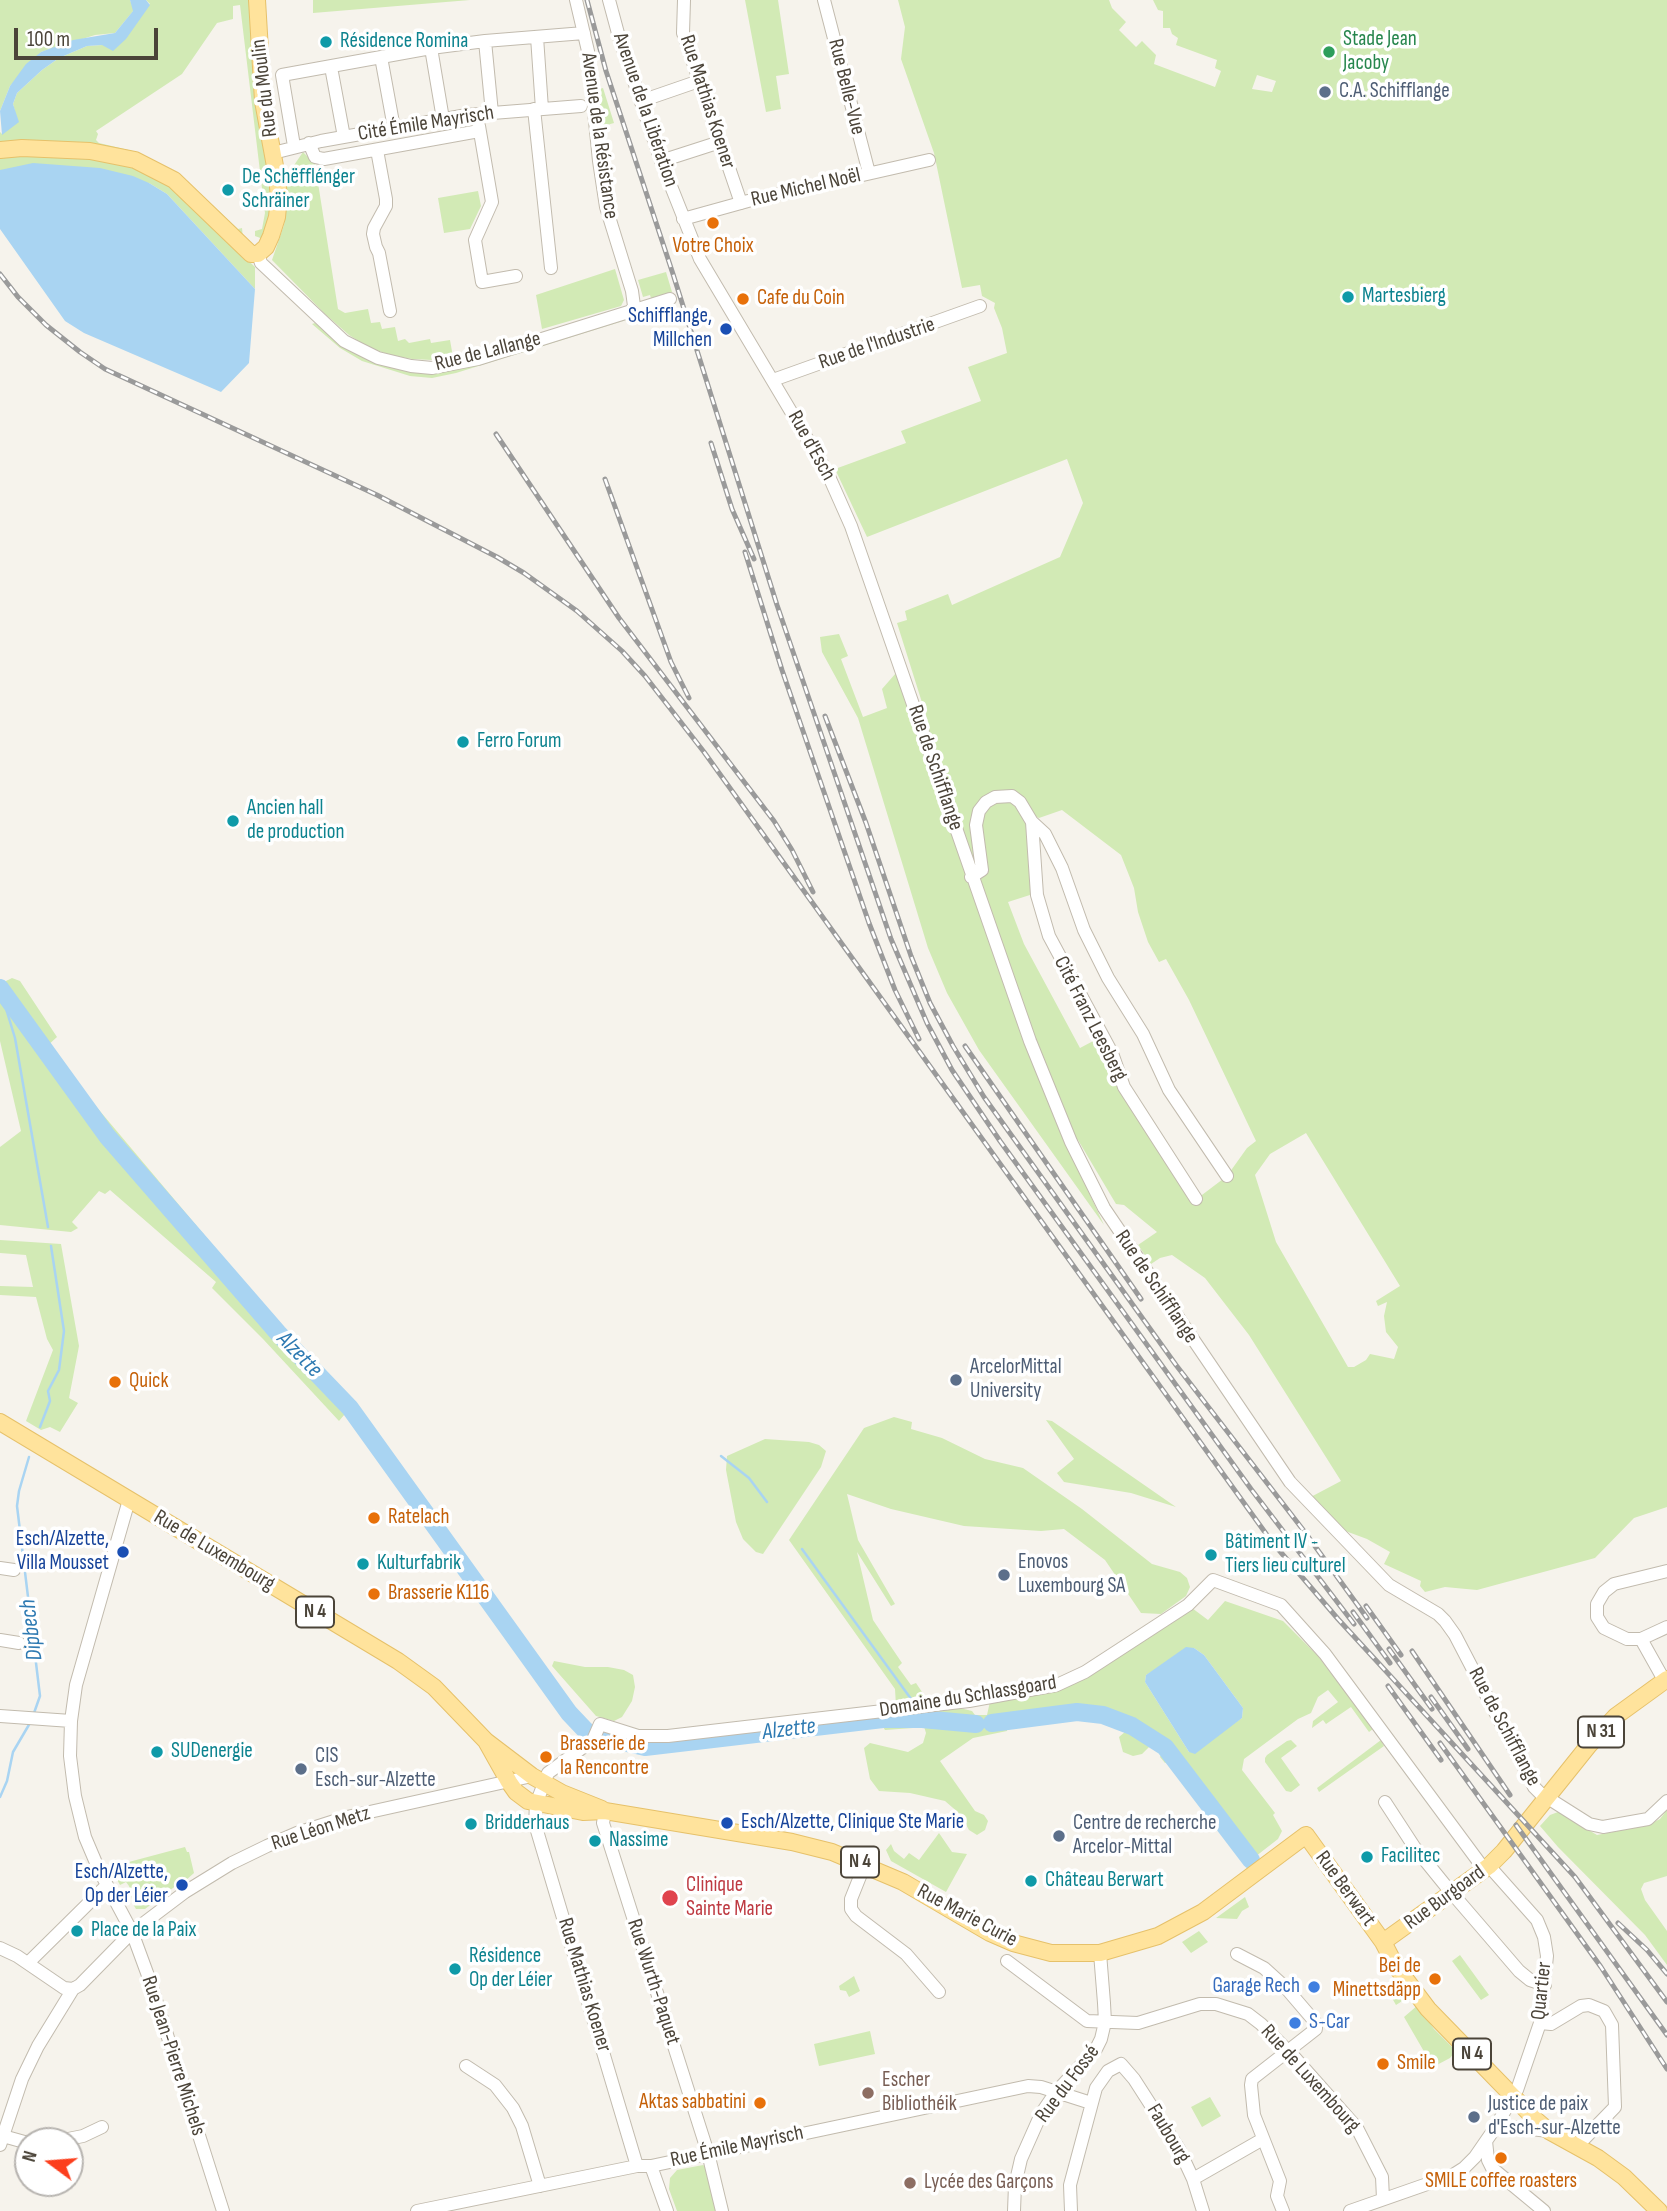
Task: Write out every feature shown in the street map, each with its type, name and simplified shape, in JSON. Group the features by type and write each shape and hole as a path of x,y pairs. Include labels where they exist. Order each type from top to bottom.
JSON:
{"main road":[{"name":"Rue du Moulin","path":"257,0 263,102 278,187 277,217 266,247 258,254"},
{"path":"0,150 90,151 135,160 174,180 251,254 258,254"},
{"name":"Rue de Luxembourg","path":"0,1422 398,1661 434,1687 486,1741"},
{"name":"N 31","path":"1547,1798 1616,1716 1666,1680"},
{"name":"N 4","path":"486,1741 537,1780 604,1811"},
{"name":"N 4","path":"486,1741 509,1782 521,1797 536,1804 583,1812 604,1811"},
{"name":"Rue Burgoard","path":"1383,1942 1487,1868 1547,1798"},
{"name":"Rue Marie Curie","path":"604,1811 792,1842 832,1852 903,1882 1013,1944 1052,1953 1100,1953 1138,1944 1190,1920 1307,1835"},
{"name":"Rue Berwart","path":"1307,1835 1383,1942"},
{"name":"N 4","path":"1383,1942 1407,1966 1457,2028 1549,2132 1580,2144 1629,2171 1667,2210"},
{"name":"N 4","path":"1515,2093 1553,2126 1624,2176 1659,2211"}],"street":[{"name":"Avenue de la Résistance","path":"576,0 588,51 606,207 632,291 634,306 631,311"},
{"name":"Avenue de la Libération","path":"609,0 619,37 683,219"},
{"name":"Rue Mathias Koener","path":"684,0 683,33 741,203"},
{"name":"Rue Belle-Vue","path":"824,0 869,173"},
{"path":"294,146 282,75 431,48 584,33"},
{"path":"537,37 538,109 551,268"},
{"path":"485,41 481,119 492,202 475,240 482,282 516,276"},
{"path":"431,48 443,119"},
{"path":"381,57 394,128"},
{"path":"331,66 344,137"},
{"path":"641,101 699,81"},
{"name":"Cité Émile Mayrisch","path":"273,153 294,146 443,119 481,119 538,109 581,106"},
{"path":"309,143 311,152 319,159 377,150 481,119"},
{"path":"662,161 720,142"},
{"path":"377,150 386,206 373,234 390,311"},
{"name":"Rue Michel Noël","path":"683,219 929,160"},
{"name":"Rue d'Esch","path":"683,219 707,271 827,472 851,526 907,688"},
{"name":"Rue de Lallange","path":"258,254 261,263 344,341 378,358 411,366 432,368 467,362 670,299"},
{"name":"Rue de l'Industrie","path":"773,380 980,306"},
{"name":"Rue de Schifflange","path":"907,688 971,877 1048,1089 1089,1180 1111,1220 1290,1482 1390,1585 1446,1621 1534,1787 1547,1798"},
{"name":"Cité Franz Leesberg","path":"971,877 982,870 976,825 979,811 986,802 995,797 1012,796 1020,802 1031,822 1045,834 1062,868 1084,929 1108,978 1143,1034 1170,1090 1227,1176"},
{"name":"Cité Franz Leesberg","path":"1031,822 1037,895 1049,936 1112,1053 1124,1087 1196,1199"},
{"name":"Rue Jean-Pierre Michels","path":"129,1500 76,1685 70,1756 75,1796 85,1838 132,1932 150,1981 223,2211"},
{"path":"0,1568 15,1570"},
{"path":"1667,1571 1614,1584 1604,1592 1597,1604 1597,1617 1604,1629 1627,1639 1641,1639 1667,1627"},
{"name":"Domaine du Schlassgoard","path":"537,1780 593,1740 600,1724 638,1737 668,1736 958,1702 1057,1685 1078,1676 1188,1605 1213,1580 1281,1605 1325,1654 1487,1868"},
{"path":"1641,1639 1666,1680"},
{"path":"0,1640 19,1643"},
{"path":"0,1716 71,1721"},
{"path":"536,1804 537,1780"},
{"name":"Rue Léon Metz","path":"132,1932 202,1881 232,1863 297,1833 391,1807 509,1782 537,1780"},
{"path":"1547,1798 1590,1824 1603,1827 1648,1819 1667,1801"},
{"path":"1385,1802 1415,1847 1451,1893 1519,1971 1530,1980 1545,1985"},
{"name":"Rue Mathias Koener","path":"536,1804 536,1824 637,2166"},
{"name":"Rue Wurth-Paquet","path":"604,1811 603,1823 708,2153 722,2211"},
{"path":"865,1864 851,1899 851,1909 856,1916 906,1954 939,1992"},
{"name":"Quartier","path":"1350,2211 1369,2208 1383,2199 1453,2175 1475,2157 1515,2093 1540,2023 1545,1985 1544,1937 1537,1920 1487,1868"},
{"path":"28,1963 107,1885"},
{"path":"2,2140 22,2079 38,2046 73,1989 132,1932"},
{"path":"0,1948 28,1963 64,1988 73,1989"},
{"name":"Rue du Fossé","path":"1014,2211 1015,2186 1021,2159 1041,2114 1056,2092 1096,2049 1101,2039 1105,2022 1100,1953"},
{"path":"1237,1954 1264,1968 1316,2023 1316,2029 1252,2079 1254,2115 1280,2181 1278,2196 1283,2211"},
{"name":"Rue de Luxembourg","path":"1007,1961 1087,2021 1138,2024 1200,2004 1216,2004 1248,2014 1287,2051 1357,2128 1382,2177 1383,2199"},
{"path":"1540,2023 1551,2024 1581,2006 1589,2005 1604,2011 1612,2025 1615,2107 1580,2144"},
{"name":"Faubourg","path":"1091,2103 1101,2079 1121,2064 1134,2079 1179,2149 1193,2179 1203,2211"},
{"path":"466,2066 495,2085 513,2108 522,2126 540,2186"},
{"name":"Rue Émile Mayrisch","path":"417,2211 637,2166 651,2166 1028,2086 1091,2103"},
{"path":"1071,2211 1070,2185 1091,2103"},
{"path":"84,2136 102,2127"},
{"path":"1495,2128 1511,2127 1549,2132"},
{"path":"1193,2179 1264,2139"},
{"path":"1486,2141 1488,2160 1492,2168 1544,2211"},
{"path":"651,2166 667,2211"}],"green space":[{"path":"0,0 130,0 134,10 115,33 95,35 41,52 10,86 0,111"},
{"path":"146,0 250,0 271,178 272,216 263,239 255,236 255,231 262,229 265,213 240,5 233,6 233,19 217,23 182,74 96,131 96,140 137,152 178,173 238,229 242,228 243,239 157,164 0,142 0,132 2,134 15,112 13,104 17,93 59,58 87,46 102,45 150,4"},
{"path":"313,0 470,0 313,13"},
{"path":"745,0 778,0 789,74 776,76 781,109 766,112"},
{"path":"898,0 1109,0 1112,8 1126,22 1119,30 1136,47 1142,41 1156,55 1154,64 1215,87 1221,71 1215,68 1217,60 1176,45 1178,38 1172,34 1170,28 1163,28 1163,11 1158,10 1153,0 1667,0 1667,1507 1634,1518 1595,1558 1477,1590 1445,1587 1425,1592 1420,1586 1421,1581 1384,1564 1390,1552 1367,1539 1332,1526 1307,1499 1341,1481 1249,1335 1205,1278 1172,1255 1151,1264 1138,1245 1157,1232 1124,1205 1116,1204 1078,1140 1066,1143 1104,1225 979,1050 947,993 928,948 858,718 822,652 820,637 839,634 848,656 841,659 863,717 887,708 882,689 896,673 929,770 938,781 923,731 930,728 897,623 907,620 905,611 948,594 952,605 1060,557 1083,503 1067,459 867,537 835,469 906,443 901,431 981,401 968,367 1007,353 1002,328 994,308 995,303 982,296 980,285 962,288 934,153 901,59 905,27","holes":["1257,75 1276,81 1272,92 1252,89","1062,810 1121,855 1134,888 1138,912 1148,942 1159,962 1166,959 1189,1000 1256,1141 1247,1148 1227,1176 1194,1201 1114,1075 1097,1039 1080,1048 1024,944 1008,902 1033,894 1026,811 1039,818","1306,1133 1400,1286 1376,1301 1378,1306 1387,1302 1384,1316 1386,1332 1398,1347 1394,1359 1370,1354 1366,1360 1354,1367 1348,1367 1276,1242 1255,1175 1270,1154"]},
{"path":"603,88 614,123 600,127 596,90"},
{"path":"303,152 315,164 338,309 345,313 368,309 371,323 380,322 382,329 395,327 398,341 405,339 409,343 430,339 431,343 450,340 453,357 412,359 368,347 325,314 272,260 284,225 286,177"},
{"path":"0,156 89,157 133,166 170,185 255,267 255,289 167,194 149,183 0,170"},
{"path":"478,191 481,206 470,229 444,233 438,198"},
{"path":"615,269 624,300 621,306 542,329 536,295"},
{"path":"666,272 672,292 651,298 650,295 643,297 638,280"},
{"path":"652,312 456,373 432,378 410,376 362,361 340,348 312,324 315,323 342,345 432,373 480,364"},
{"path":"12,978 20,981 57,1037 46,1047 350,1408 339,1421 212,1288 216,1282 110,1190 105,1194 99,1191 72,1222 78,1228 71,1232 0,1225 0,1147 21,1131 0,1041 0,984"},
{"path":"0,1240 61,1244 79,1346 69,1398 78,1403 60,1432 50,1427 41,1430 26,1421 53,1350 47,1339 36,1297 0,1295 0,1286 33,1287 26,1255 0,1253"},
{"path":"894,1417 912,1422 911,1429 942,1438 985,1459 1023,1468 1082,1509 1152,1564 1180,1572 1187,1578 1190,1587 1186,1596 1161,1614 1141,1613 1105,1560 1064,1529 1041,1531 964,1526 891,1509 847,1494 858,1540 895,1604 891,1606 857,1552 873,1620 902,1663 898,1667 911,1685 916,1683 926,1698 924,1702 896,1706 895,1689 789,1540 864,1428"},
{"path":"1046,1420 1052,1421 1176,1507 1131,1493 1064,1482 1057,1473 1074,1459"},
{"path":"765,1439 809,1442 826,1451 821,1467 763,1554 756,1552 743,1539 736,1522 726,1470 727,1456"},
{"path":"1225,1601 1283,1621 1318,1656 1373,1729 1369,1732 1351,1707 1326,1724 1323,1720 1312,1728 1313,1721 1338,1702 1328,1690 1318,1697 1311,1713 1298,1719 1244,1759 1242,1770 1275,1813 1273,1815 1282,1831 1278,1839 1251,1860 1175,1759 1165,1763 1160,1757 1165,1747 1156,1740 1142,1754 1133,1756 1123,1752 1119,1737 1132,1726 1103,1715 1077,1712 1007,1722 1007,1731 973,1738 940,1761 975,1811 984,1815 988,1821 985,1830 977,1835 969,1830 960,1814 945,1801 910,1793 879,1791 870,1779 864,1748 870,1743 908,1752 923,1743 926,1733 922,1720 913,1728 885,1730 883,1719 960,1708 972,1711 975,1715 987,1715 991,1697 1057,1685 1188,1605 1208,1620","holes":["1194,1648 1204,1655 1243,1708 1242,1718 1189,1752 1145,1682 1146,1675"]},
{"path":"554,1661 585,1667 608,1667 633,1675 635,1687 632,1701 622,1717 614,1721 596,1716 552,1666"},
{"path":"1291,1740 1297,1746 1281,1758 1300,1785 1291,1792 1286,1791 1265,1762 1265,1758"},
{"path":"1381,1740 1384,1746 1319,1792 1317,1788"},
{"path":"1667,1810 1667,1876 1644,1883 1641,1889 1645,1900 1667,1931 1667,1965 1645,1935 1540,1826 1550,1815 1558,1812 1597,1835 1648,1825 1660,1819"},
{"path":"939,1833 952,1852 967,1854 946,1892 891,1861 886,1850 891,1844 894,1851 904,1859 909,1853 919,1860"},
{"path":"185,1847 189,1852 194,1873 145,1909 136,1909 129,1886 126,1882 120,1885 110,1867"},
{"path":"1245,1897 1249,1907 1242,1911 1237,1919 1216,1918"},
{"path":"1199,1931 1208,1942 1191,1953 1182,1942"},
{"path":"1460,1955 1489,1995 1481,2000 1452,1961"},
{"path":"854,1976 860,1991 849,1997 839,1986"},
{"path":"1394,1980 1410,1996 1396,2005 1385,1986"},
{"path":"1418,2005 1434,2029 1456,2051 1450,2058 1433,2067 1404,2017"},
{"path":"870,2031 875,2054 819,2066 814,2044"},
{"path":"1210,2097 1221,2116 1202,2127 1191,2107"},
{"path":"703,2165 706,2167 716,2211 677,2211 669,2189 670,2178 677,2170"}],"water":[{"path":"130,0 146,0 150,5 126,39 113,51 102,45 87,46 59,58 42,70 17,93 13,104 19,122 2,135 0,111 10,86 26,64 41,52 73,40 115,33 133,11"},
{"path":"33,163 100,168 149,183 167,194 255,289 249,363 221,392 84,333 65,321 0,229 0,170"},
{"path":"1186,1647 1194,1648 1204,1655 1243,1708 1242,1718 1195,1754 1189,1752 1145,1682 1146,1675"}],"waterway":[{"name":"Alzette","path":"0,988 107,1136 278,1333 350,1408 569,1713 587,1732"},
{"name":"Dipbech","path":"0,989 15,1038 48,1227"},
{"name":"Dipbech","path":"40,1427 50,1401 48,1391 59,1370 64,1331 51,1246"},
{"path":"721,1456 749,1478 767,1502"},
{"name":"Dipbech","path":"29,1457 17,1506 40,1696 34,1713"},
{"path":"802,1549 914,1703"},
{"name":"Alzette","path":"992,1723 1077,1712 1103,1715 1132,1726 1165,1747 1251,1860"},
{"name":"Alzette","path":"605,1738 645,1747 883,1719 976,1724"},
{"name":"Dipbech","path":"0,1797 7,1781 13,1752 30,1723"}],"railway":[{"path":"587,0 606,71 777,605 891,939 927,1023 952,1070 1000,1141 1251,1489 1354,1624"},
{"path":"0,274 46,325 105,369 377,495 497,557 577,611 622,651 704,752 1272,1542 1338,1619 1575,1877 1667,2002"},
{"path":"496,434 619,618 774,821 813,892"},
{"path":"711,443 732,509 754,559"},
{"path":"605,479 671,662 689,698"},
{"path":"745,552 782,670 869,923 895,990 919,1039"},
{"path":"825,716 866,823 911,956 930,1003 953,1046 984,1097 1176,1365 1304,1531 1367,1618"},
{"path":"965,1046 1141,1299"},
{"path":"1366,1606 1401,1655"},
{"path":"1353,1612 1390,1663"},
{"path":"1389,1649 1432,1709"},
{"path":"1412,1651 1510,1795"},
{"path":"1388,1686 1441,1760"},
{"path":"1431,1697 1468,1749"},
{"path":"1440,1743 1601,1967 1667,2069"},
{"path":"1516,1825 1667,2035"},
{"path":"1618,1923 1647,1950 1667,1974"}],"place":[{"name":"Résidence Romina","path":"326,42"},
{"name":"Stade Jean Jacoby","path":"1329,52"},
{"name":"C.A. Schifflange","path":"1325,92"},
{"name":"De Schëfflénger Schräiner","path":"228,190"},
{"name":"Votre Choix","path":"713,223"},
{"name":"Martesbierg","path":"1348,297"},
{"name":"Cafe du Coin","path":"743,299"},
{"name":"Schifflange, Millchen","path":"726,329"},
{"name":"Ferro Forum","path":"463,742"},
{"name":"Ancien hall de production","path":"233,821"},
{"name":"ArcelorMittal University","path":"956,1380"},
{"name":"Quick","path":"115,1382"},
{"name":"Ratelach","path":"374,1518"},
{"name":"Esch/Alzette, Villa Mousset","path":"123,1552"},
{"name":"Bâtiment IV - Tiers lieu culturel","path":"1211,1555"},
{"name":"Kulturfabrik","path":"363,1564"},
{"name":"Enovos Luxembourg SA","path":"1004,1575"},
{"name":"Brasserie K116","path":"374,1594"},
{"name":"SUDenergie","path":"157,1752"},
{"name":"Brasserie de la Rencontre","path":"546,1757"},
{"name":"CIS Esch-sur-Alzette","path":"301,1769"},
{"name":"Esch/Alzette, Clinique Ste Marie","path":"727,1823"},
{"name":"Bridderhaus","path":"471,1824"},
{"name":"Centre de recherche Arcelor-Mittal","path":"1059,1836"},
{"name":"Nassime","path":"595,1841"},
{"name":"Facilitec","path":"1367,1857"},
{"name":"Château Berwart","path":"1031,1881"},
{"name":"Esch/Alzette, Op der Léier","path":"182,1885"},
{"name":"Clinique Sainte Marie","path":"670,1898"},
{"name":"Place de la Paix","path":"77,1931"},
{"name":"Résidence Op der Léier","path":"455,1969"},
{"name":"Bei de Minettsdäpp","path":"1435,1979"},
{"name":"Garage Rech","path":"1314,1987"},
{"name":"S-Car","path":"1295,2023"},
{"name":"Smile","path":"1383,2064"},
{"name":"Escher Bibliothéik","path":"868,2093"},
{"name":"Aktas sabbatini","path":"760,2103"},
{"name":"Justice de paix d'Esch-sur-Alzette","path":"1474,2117"},
{"name":"SMILE coffee roasters","path":"1501,2158"},
{"name":"Lycée des Garçons","path":"910,2183"}]}
